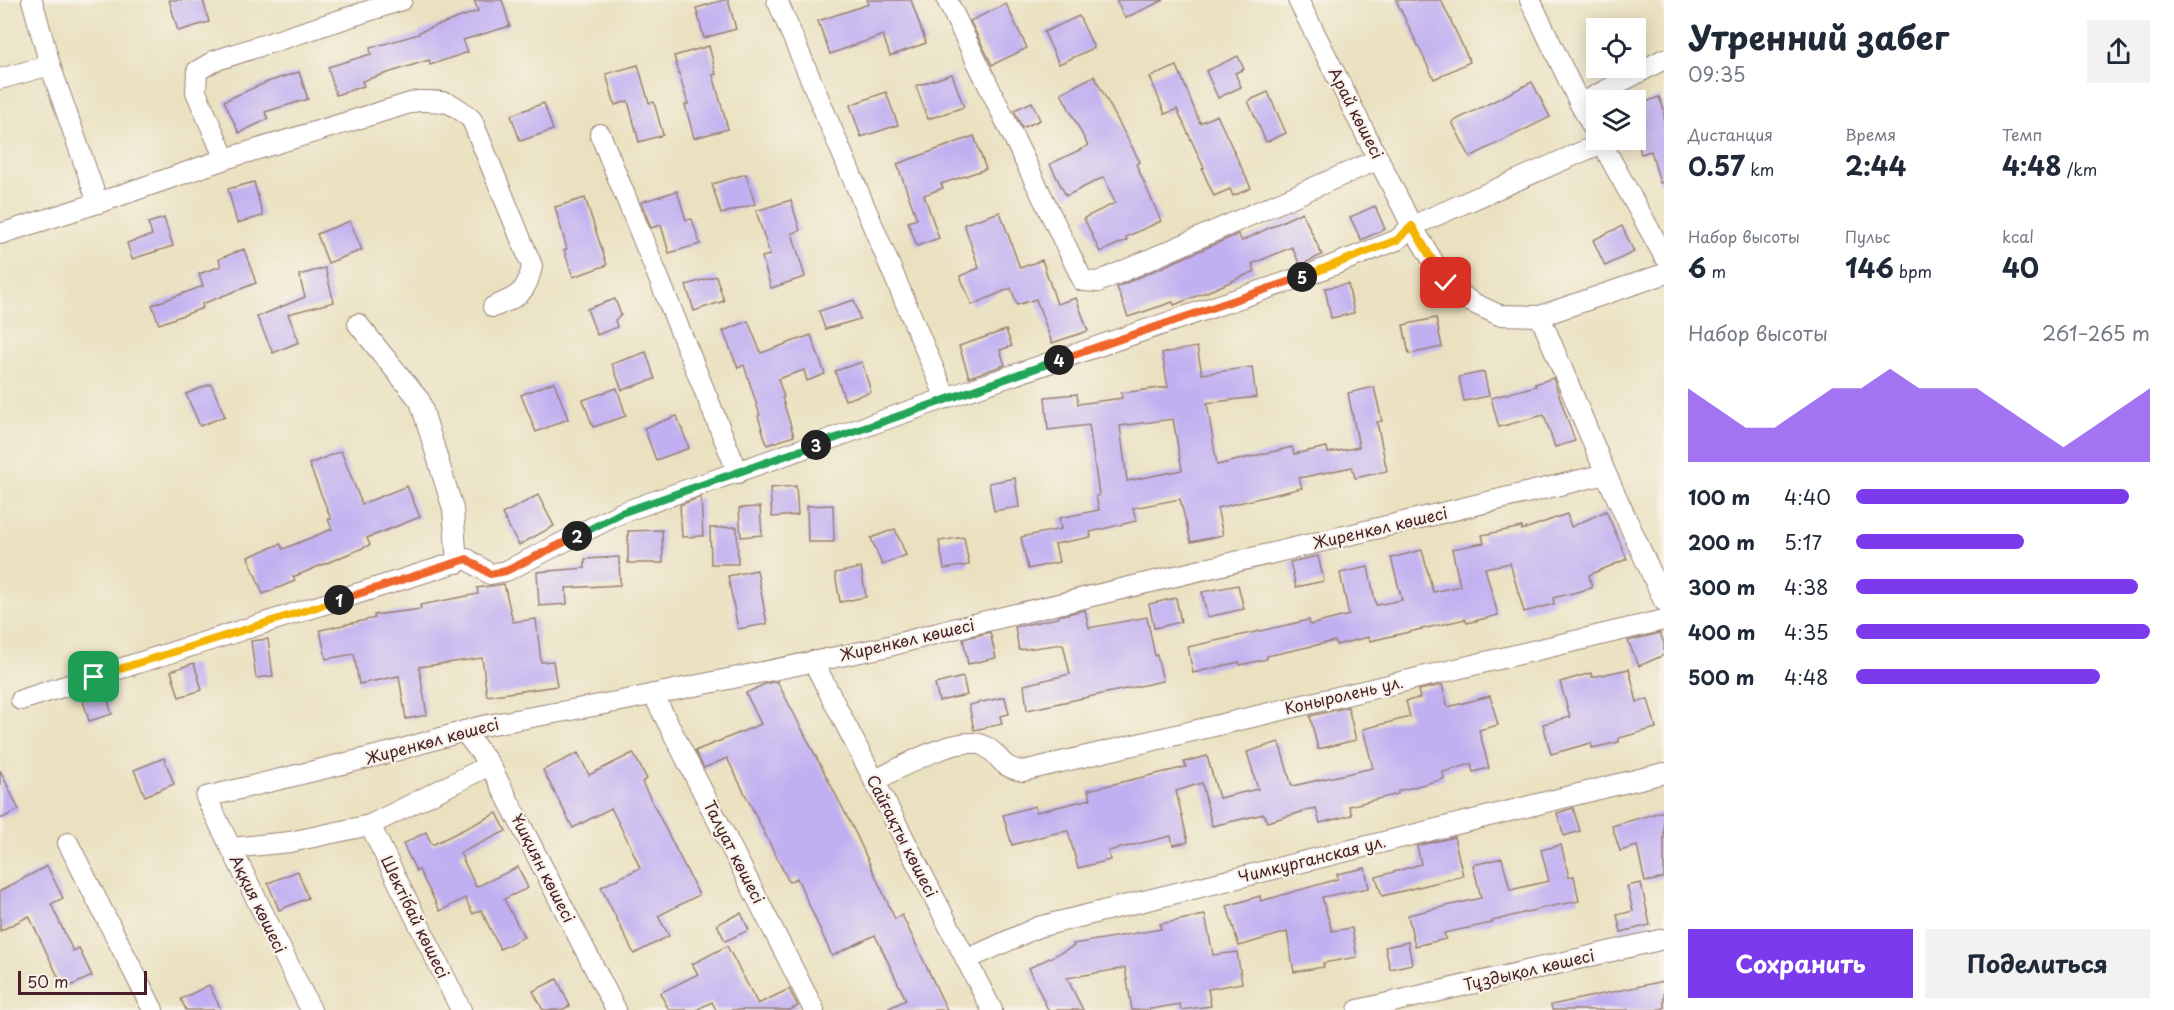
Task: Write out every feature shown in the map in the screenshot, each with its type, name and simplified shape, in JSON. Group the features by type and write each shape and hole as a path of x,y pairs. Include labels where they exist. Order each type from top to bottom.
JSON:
{"street":[{"path":"32,0 50,65 98,203"},
{"path":"225,159 196,92 197,71 214,61 402,0"},
{"path":"777,0 946,398"},
{"path":"947,0 1083,281 1098,282 1379,159"},
{"path":"1530,0 1586,115"},
{"name":"Арай көшесі","path":"1305,2 1412,226 1446,283 1471,302 1499,315 1540,316"},
{"path":"1580,104 1664,59"},
{"path":"0,79 50,65"},
{"path":"0,234 225,159 417,101 440,101 458,106 472,120 532,266 529,280 519,296 493,307"},
{"path":"600,134 738,473"},
{"path":"21,700 467,559 490,574 506,571 621,513 946,398 1313,273 1397,240 1412,226 1586,145"},
{"path":"1605,150 1664,256"},
{"path":"1664,274 1540,316 1606,474 1664,601"},
{"path":"358,324 420,401 453,509 457,563"},
{"name":"Жиренкөл көшесі","path":"206,797 388,753 482,726 885,647 1606,474"},
{"name":"Коныролень ул.","path":"874,781 926,756 969,742 977,742 992,749 1005,766 1023,771 1664,620"},
{"name":"Сайғақты көшесі","path":"813,661 992,1010"},
{"name":"Талуат көшесі","path":"653,694 814,1010"},
{"name":"Ұшқиян көшесі","path":"464,731 490,765 616,1010"},
{"path":"231,848 290,842 370,825 490,765"},
{"name":"Чимкурганская ул.","path":"966,960 1038,927 1664,773"},
{"name":"Аққия көшесі","path":"206,797 311,1010"},
{"name":"Шектібай көшесі","path":"370,825 461,1010"},
{"path":"68,843 153,1010"},
{"name":"Тұздықол көшесі","path":"1358,1010 1664,939"}],"building":[{"path":"169,0 203,0 209,22 178,31"},
{"path":"474,0 502,0 510,26 463,40 468,52 430,65 429,60 362,81 364,86 336,95 328,67 371,54 370,48 419,34 419,32 478,11"},
{"path":"728,0 736,29 704,38 696,8"},
{"path":"867,0 911,0 926,43 890,56 883,35 830,54 818,21 869,4"},
{"path":"1116,0 1164,0 1125,18"},
{"path":"1396,0 1441,0 1470,62 1434,79"},
{"path":"1006,4 1027,48 992,65 970,21"},
{"path":"1079,16 1094,48 1059,64 1044,32"},
{"path":"709,46 716,74 713,75 728,129 694,138 685,105 688,104 674,56"},
{"path":"1238,56 1244,69 1235,73 1241,87 1218,98 1206,71"},
{"path":"638,65 649,103 654,102 663,135 639,142 628,101 615,105 606,74"},
{"path":"1177,66 1200,123 1217,115 1251,188 1233,196 1230,189 1214,196 1177,109 1165,114 1150,77"},
{"path":"299,72 308,99 265,112 268,119 239,133 224,101 267,82"},
{"path":"952,74 964,107 928,119 916,86"},
{"path":"1094,76 1140,162 1136,164 1161,221 1100,252 1084,218 1115,203 1104,177 1066,196 1050,164 1088,146 1061,93"},
{"path":"1532,82 1550,117 1470,157 1452,122"},
{"path":"886,92 898,125 861,137 850,105"},
{"path":"1268,92 1286,133 1266,142 1248,101"},
{"path":"1659,97 1664,110 1664,182 1660,183 1651,151 1641,154 1640,150 1646,150 1646,102"},
{"path":"1032,102 1040,120 1022,128 1014,110"},
{"path":"544,103 553,130 520,141 511,115"},
{"path":"974,136 986,169 941,184 943,188 924,195 939,238 917,246 908,222 917,219 897,164"},
{"path":"746,174 755,204 721,214 712,184"},
{"path":"254,182 263,216 237,223 228,189"},
{"path":"677,191 686,220 692,219 700,244 669,253 661,225 651,228 641,202"},
{"path":"585,198 607,265 573,277 564,250 567,249 555,207"},
{"path":"791,200 800,231 792,233 805,277 771,288 762,257 770,255 756,211"},
{"path":"1375,206 1385,229 1361,240 1350,217"},
{"path":"1000,212 1020,268 1042,260 1057,304 1076,298 1088,331 1052,343 1036,299 1017,305 1011,288 972,305 960,276 979,268 964,224"},
{"path":"1302,212 1322,255 1300,265 1292,247 1252,264 1255,271 1214,289 1174,305 1173,302 1128,317 1117,287 1238,234 1242,241"},
{"path":"164,218 173,246 132,259 127,243 152,235 148,223"},
{"path":"350,221 362,250 328,263 317,234"},
{"path":"1622,226 1634,252 1605,266 1593,240"},
{"path":"244,249 256,283 202,304 203,308 159,324 152,305 203,286 199,274 221,266 219,259"},
{"path":"325,268 334,302 288,314 299,342 273,353 257,317 305,297 299,275"},
{"path":"716,276 724,301 694,311 686,285"},
{"path":"1348,284 1354,313 1331,318 1325,288"},
{"path":"615,299 621,315 615,320 617,327 597,335 587,309"},
{"path":"854,300 860,319 825,329 819,311"},
{"path":"1436,318 1442,347 1409,354 1403,325"},
{"path":"748,321 761,353 811,335 825,374 807,381 804,370 778,379 794,436 767,445 744,365 738,368 723,331"},
{"path":"1006,330 1012,346 1000,350 1005,365 969,377 959,346"},
{"path":"1197,347 1202,374 1252,367 1256,397 1207,403 1217,465 1292,447 1294,454 1327,447 1328,453 1359,447 1348,393 1374,387 1382,421 1377,422 1387,471 1355,478 1352,467 1299,478 1302,488 1217,508 1223,535 1191,542 1180,499 1133,508 1136,521 1090,532 1091,537 1055,544 1059,562 1028,569 1021,537 1061,529 1059,518 1099,510 1089,425 1048,430 1045,397 1077,394 1078,404 1122,398 1121,393 1168,387 1162,353","holes":["1173,419 1182,470 1127,481 1120,426"]},
{"path":"646,352 655,379 622,390 612,364"},
{"path":"862,362 871,392 845,400 835,371"},
{"path":"1484,372 1489,396 1464,401 1459,377"},
{"path":"1553,378 1575,441 1555,447 1544,415 1499,427 1491,398 1536,386 1535,384"},
{"path":"554,382 568,419 536,432 521,395"},
{"path":"211,384 225,416 200,426 186,394"},
{"path":"617,388 626,416 593,427 583,400"},
{"path":"677,416 689,448 656,460 644,428"},
{"path":"341,451 362,504 407,486 420,517 367,538 370,545 293,577 295,581 263,594 248,557 280,544 283,549 332,529 328,519 331,519 309,464"},
{"path":"1015,478 1019,507 994,511 989,483"},
{"path":"796,486 798,515 772,517 770,488"},
{"path":"538,495 554,526 519,545 502,514"},
{"path":"701,497 703,536 682,537 680,505"},
{"path":"833,505 834,542 808,542 807,506"},
{"path":"760,507 762,535 741,537 739,508"},
{"path":"1606,511 1627,559 1589,575 1592,588 1553,598 1554,604 1524,612 1510,563 1485,568 1498,615 1467,623 1465,619 1370,641 1369,637 1336,645 1335,641 1267,656 1267,659 1240,665 1239,662 1193,673 1188,647 1309,620 1310,625 1349,615 1340,573 1368,567 1376,605 1402,600 1391,558 1422,550 1433,592 1460,586 1452,549 1484,543 1482,535 1522,527 1522,530 1567,514 1571,527"},
{"path":"737,527 738,564 711,564 710,528"},
{"path":"895,529 906,555 882,565 871,538"},
{"path":"662,530 663,563 628,563 628,531"},
{"path":"964,537 969,565 944,569 939,541"},
{"path":"1318,556 1324,581 1296,587 1290,562"},
{"path":"619,557 620,585 566,588 567,604 539,606 537,572 585,568 585,559"},
{"path":"861,568 866,597 840,602 835,573"},
{"path":"757,570 767,624 738,629 728,576"},
{"path":"504,584 513,622 536,619 541,662 553,661 557,686 487,696 482,658 419,667 427,715 406,719 399,676 359,684 354,654 326,659 320,630 375,618 374,615 421,609 420,605 478,594 477,588"},
{"path":"1238,585 1244,609 1207,617 1202,592"},
{"path":"1176,598 1181,622 1154,628 1149,604"},
{"path":"1085,610 1089,628 1147,617 1163,681 1027,710 1024,685 1070,674 1063,644 1019,650 1015,627"},
{"path":"990,632 996,658 968,664 963,639"},
{"path":"1660,633 1664,643 1664,655 1639,666 1628,641"},
{"path":"268,639 273,676 256,678 251,641"},
{"path":"194,663 202,690 179,697 171,671"},
{"path":"1629,669 1637,702 1648,699 1656,728 1619,738 1619,742 1592,748 1591,743 1551,754 1543,724 1570,717 1560,682 1591,673 1592,677"},
{"path":"963,677 967,695 939,701 935,684"},
{"path":"777,681 856,834 895,919 902,915 947,1010 885,1010 906,1000 875,935 832,956 797,878 789,882 727,758 704,768 695,751 761,724 746,693"},
{"path":"1442,685 1448,707 1490,696 1498,725 1479,730 1489,768 1473,772 1471,764 1443,772 1444,779 1398,791 1398,794 1349,806 1352,815 1320,823 1316,808 1267,822 1264,814 1212,826 1202,783 1176,791 1188,842 1173,845 1171,836 1108,851 1110,860 1078,868 1068,831 1012,845 1003,815 1035,806 1036,812 1091,799 1088,790 1186,767 1184,762 1207,756 1219,798 1258,789 1247,752 1279,742 1292,786 1373,768 1363,729 1410,717 1406,701 1420,698 1418,690"},
{"path":"104,687 112,714 89,721 81,694"},
{"path":"1005,697 1009,714 1000,716 1002,724 974,730 969,705"},
{"path":"1348,707 1356,740 1318,749 1310,716"},
{"path":"578,753 589,775 633,753 647,779 642,782 699,895 658,916 669,936 634,954 601,887 640,868 630,845 611,808 573,828 543,770"},
{"path":"164,758 174,784 145,796 134,770"},
{"path":"0,770 19,810 0,819"},
{"path":"1573,808 1580,831 1564,836 1557,813"},
{"path":"1664,811 1664,878 1645,882 1637,846 1620,851 1612,826"},
{"path":"497,813 506,831 460,853 476,887 518,867 528,888 504,899 524,937 500,949 481,910 473,914 465,898 440,911 403,844 426,832 432,845"},
{"path":"1454,837 1463,876 1382,896 1376,877 1421,864 1417,846"},
{"path":"1561,845 1569,877 1574,876 1579,901 1444,933 1446,939 1415,946 1408,915 1481,898 1473,865 1502,858 1510,890 1549,881 1541,850"},
{"path":"47,866 63,898 51,904 73,951 79,948 92,976 64,989 29,916 0,931 0,891"},
{"path":"1365,868 1369,888 1322,897 1332,931 1352,928 1357,957 1323,963 1324,967 1294,972 1287,932 1239,946 1227,906 1260,896 1261,901 1338,879 1337,874"},
{"path":"298,871 308,898 279,910 268,883"},
{"path":"1641,883 1650,925 1621,932 1617,915 1633,911 1627,886"},
{"path":"741,913 749,930 725,941 717,924"},
{"path":"1205,915 1213,955 1237,952 1242,983 1208,989 1211,1006 1181,1010 1180,1004 1132,1010 1125,968 1067,978 1083,1010 1048,1010 1029,968 1074,946 1073,944 1161,929 1160,924"},
{"path":"1408,942 1412,964 1390,969 1385,947"},
{"path":"727,946 758,1004 789,989 798,1006 790,1010 716,1010 712,1002 696,1010 669,1010 660,993 698,974 692,964"},
{"path":"557,979 570,1006 561,1010 543,1010 533,991"},
{"path":"1664,981 1664,1008 1656,1010 1552,1010 1551,1005"},
{"path":"209,985 221,1010 186,1010 181,999"}],"route":[{"path":"94,677 467,559 490,574 506,571 621,513 946,398 1313,273 1397,240 1412,226 1446,283"}]}
